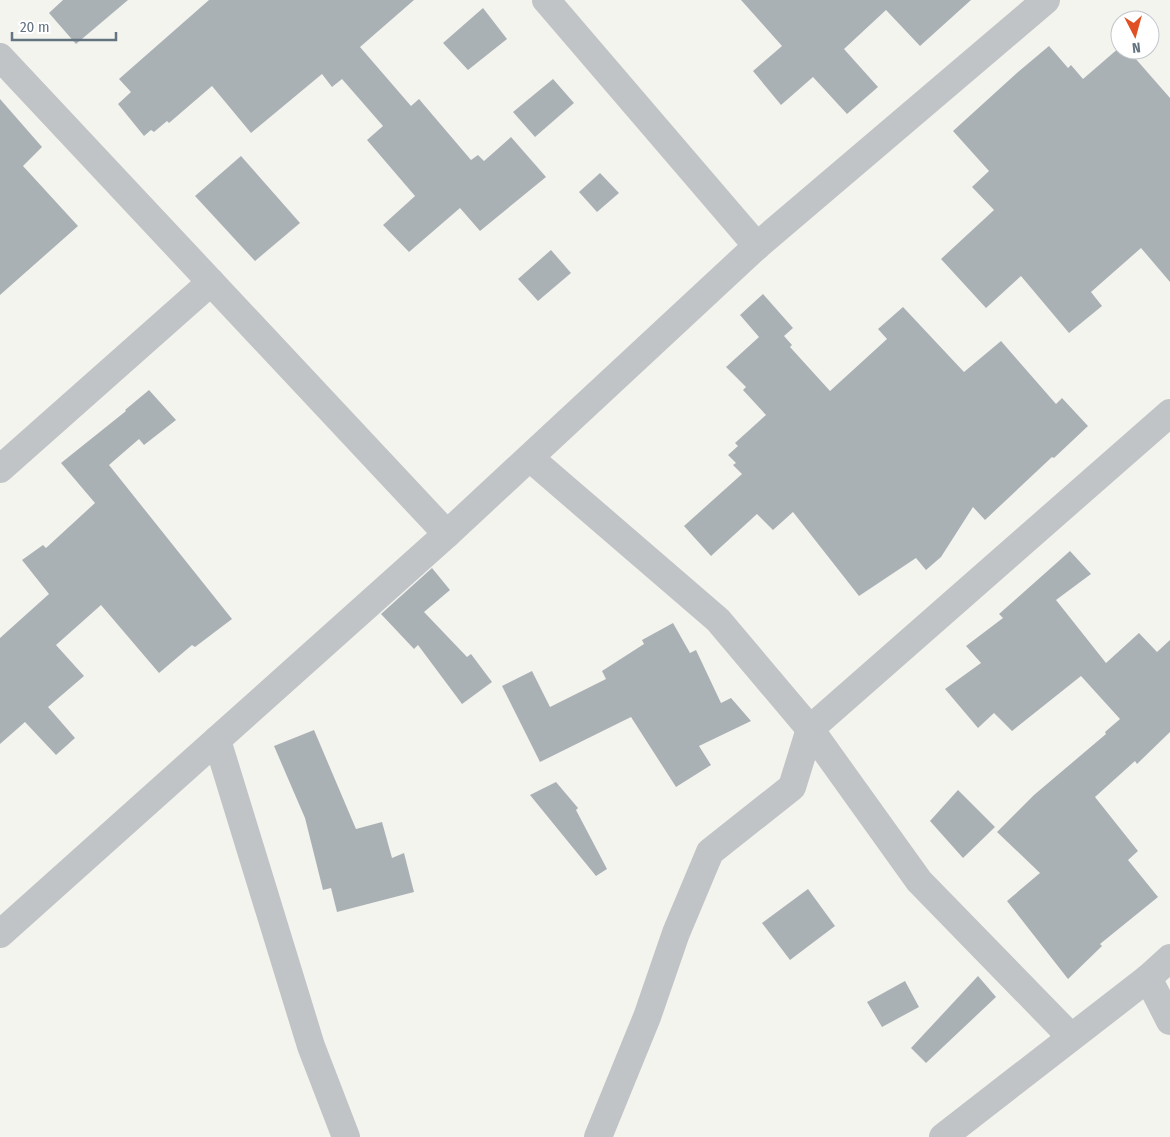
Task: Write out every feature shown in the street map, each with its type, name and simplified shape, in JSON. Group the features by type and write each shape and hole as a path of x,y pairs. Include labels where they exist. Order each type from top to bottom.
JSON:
{"street":[{"path":"546,0 756,246"},
{"path":"0,934 448,534 756,246 1046,0"},
{"path":"0,57 448,534"},
{"path":"0,469 211,282"},
{"path":"598,1137 647,1017 676,933 710,852 792,787 810,729 1170,413"},
{"path":"530,458 718,620 810,729 919,881 1071,1038"},
{"path":"217,740 311,1046 346,1137"},
{"path":"943,1137 1148,978 1170,958"},
{"path":"1148,978 1170,1021"}],"building":[{"path":"63,0 128,0 76,44 49,13"},
{"path":"209,0 414,0 360,47 411,106 419,99 471,160 478,155 484,161 511,137 546,177 480,231 460,208 409,252 383,225 415,196 367,140 383,126 342,79 332,87 322,74 251,133 212,86 169,123 167,121 154,132 151,130 144,136 118,104 131,92 119,79"},
{"path":"741,0 971,0 920,46 886,10 844,49 878,87 847,114 813,77 781,105 753,71 782,46"},
{"path":"483,8 507,39 468,70 443,43"},
{"path":"1049,46 1068,68 1071,65 1083,79 1110,56 1110,60 1137,60 1170,98 1170,282 1141,248 1091,292 1102,306 1069,333 1021,276 986,308 941,259 994,210 972,187 989,171 953,131"},
{"path":"553,79 574,103 535,137 513,112"},
{"path":"0,99 42,147 23,166 78,226 0,295"},
{"path":"241,156 300,223 255,261 195,196"},
{"path":"600,173 619,193 597,212 579,192"},
{"path":"551,250 571,273 538,301 518,279"},
{"path":"763,294 793,328 784,336 792,345 790,347 830,391 887,339 878,329 903,307 964,372 1001,341 1056,404 1062,398 1088,426 985,520 973,507 941,557 926,570 916,558 859,596 793,512 773,530 757,514 711,556 684,526 742,474 733,465 736,463 728,455 738,446 735,443 766,415 743,390 746,387 726,367 759,337 740,315"},
{"path":"149,390 176,420 144,445 139,439 109,465 232,619 195,647 192,645 159,673 101,605 56,645 84,676 48,707 75,738 56,755 25,722 0,744 0,638 49,594 22,560 43,545 46,548 95,503 61,463"},
{"path":"1070,551 1091,574 1056,600 1106,663 1139,633 1157,652 1170,640 1170,732 1137,764 1135,761 1095,797 1138,851 1128,860 1158,897 1100,944 1102,946 1068,979 1007,901 1040,873 997,832 1034,795 1106,734 1105,732 1120,719 1081,676 1012,731 994,713 978,728 945,689 981,663 966,646 1003,618 999,614"},
{"path":"432,568 450,590 424,612 467,657 471,654 492,682 462,704 418,645 414,649 381,614"},
{"path":"673,623 690,653 696,650 721,703 731,698 751,721 699,746 711,765 676,787 631,717 540,762 502,686 532,671 550,707 606,679 602,671 644,644 642,640"},
{"path":"314,730 356,829 382,822 392,858 404,853 414,892 337,912 331,888 323,890 305,818 274,746"},
{"path":"556,782 578,808 576,810 607,869 596,876 530,795"},
{"path":"958,790 995,827 963,858 930,821"},
{"path":"808,889 835,926 790,960 762,923"},
{"path":"978,976 996,997 926,1063 911,1048"},
{"path":"905,981 919,1007 882,1027 867,1002"}]}
